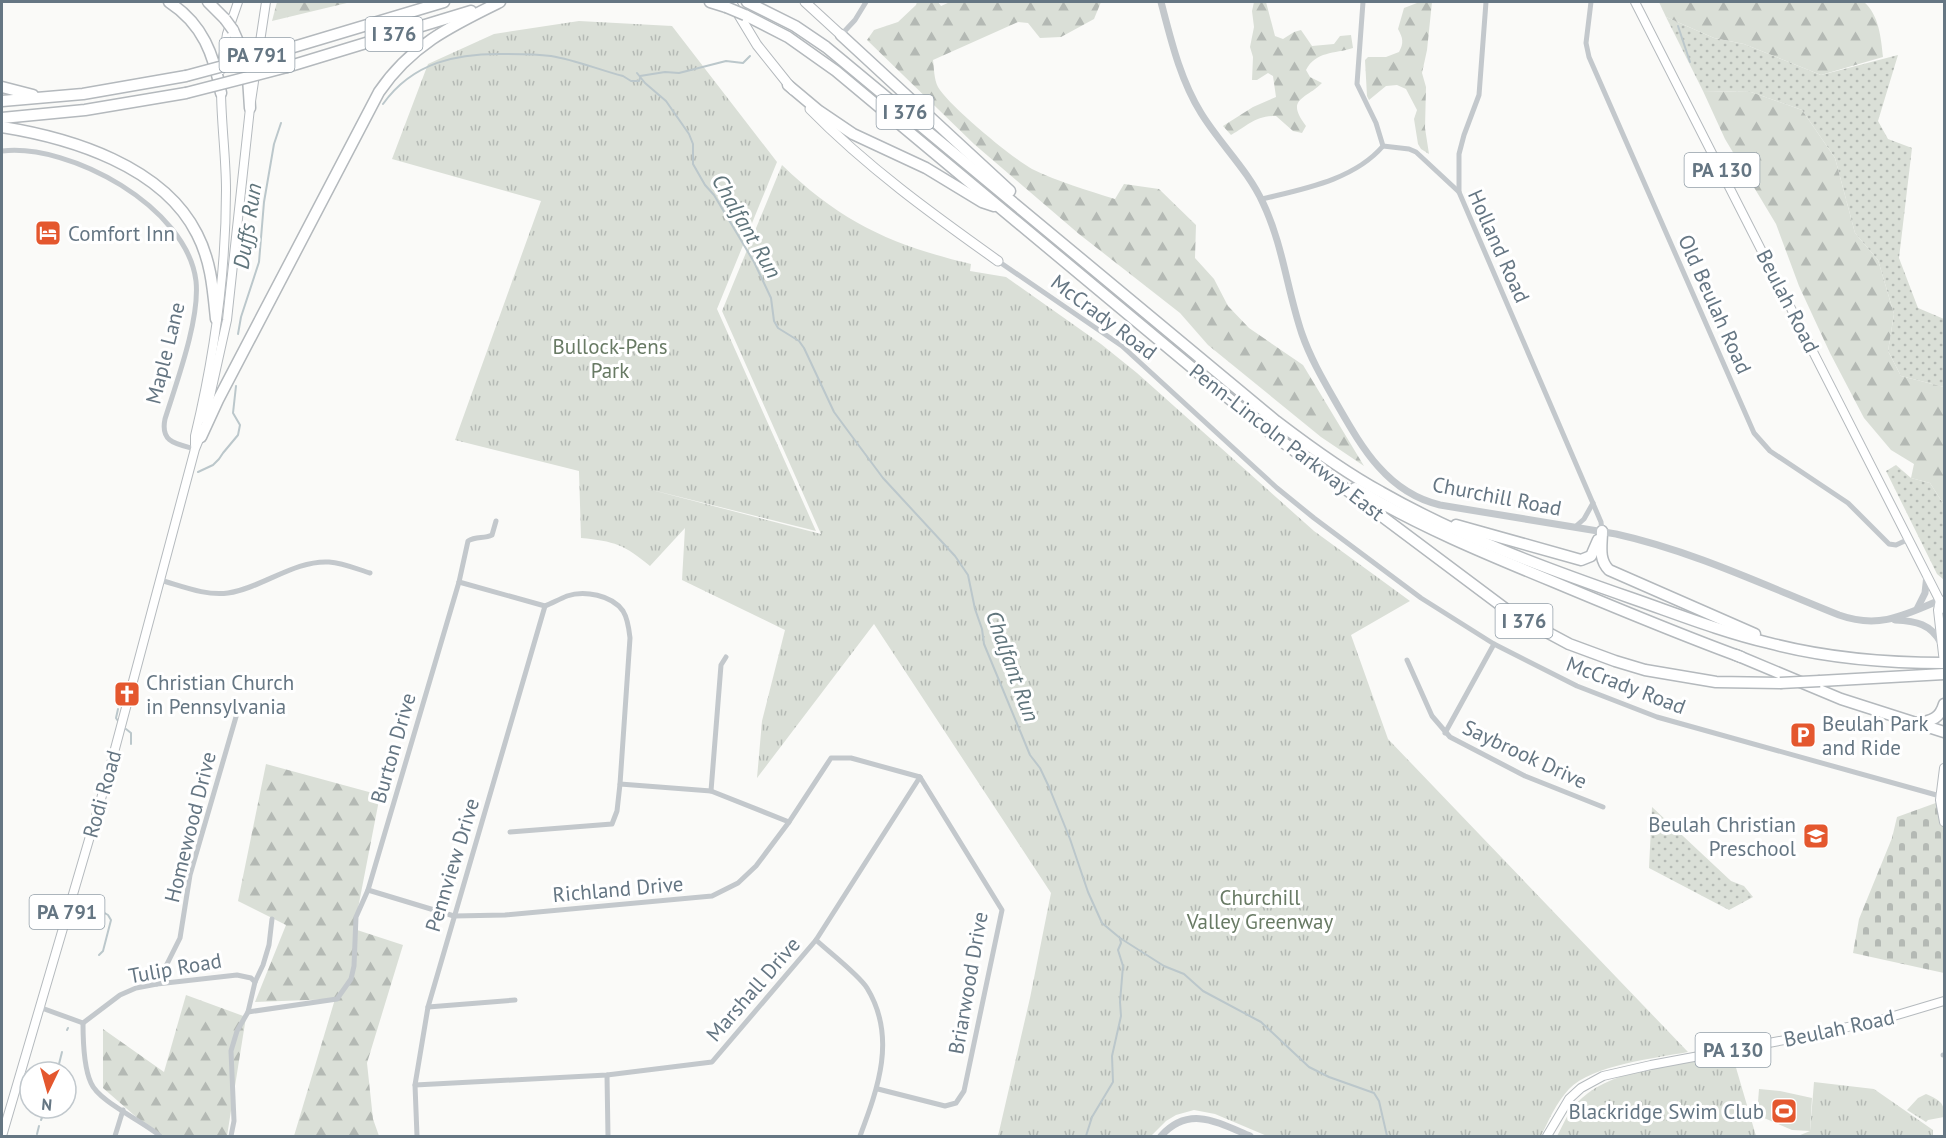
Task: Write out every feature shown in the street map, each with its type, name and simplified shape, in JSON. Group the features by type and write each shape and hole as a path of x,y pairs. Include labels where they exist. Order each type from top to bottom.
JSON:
{"highway":[{"path":"169,2 189,17 205,38 214,60 221,93"},
{"path":"208,2 233,30 247,62 250,108"},
{"name":"I 376","path":"2,101 118,89 186,76 287,49 444,2"},
{"path":"201,437 373,101 385,83 400,64 428,40 452,25 500,2"},
{"name":"I 376","path":"2,118 85,110 186,93 287,66 500,2"},
{"name":"Penn-Lincoln Parkway East","path":"710,2 728,4 788,37 818,57 1268,431 1499,604 1563,641 1615,662 1668,675 1716,682 1780,683 1944,674"},
{"name":"Penn-Lincoln Parkway East","path":"747,2 795,26 826,47 1276,421 1358,479 1424,515 1548,569 1736,634 1788,648 1851,658 1944,663"},
{"path":"805,2 989,171 1054,236"},
{"path":"728,4 788,85 824,123 886,178 998,261"},
{"path":"788,85 819,111 853,134 926,168 982,202 1000,208"},
{"path":"2,87 15,92 48,98"},
{"path":"2,127 58,138 100,153 136,172 167,195 188,219 201,242 211,273 216,319"},
{"path":"1310,462 1374,500 1442,535 1683,636 1742,657"},
{"path":"1424,515 1581,560 1591,556 1602,531"},
{"path":"1602,531 1601,556 1603,564 1609,570 1788,648"},
{"path":"1548,569 1824,692 1944,732"},
{"path":"1915,723 1935,719 1944,704"}],"main road":[{"name":"Rodi Road","path":"195,449 195,436 216,319 223,257 226,190 221,93 224,45 238,2"},
{"name":"Rodi Road","path":"2,1137 108,775 195,449 201,437 226,320 250,108 266,2"},
{"name":"Beulah Road","path":"1635,2 1944,609"},
{"name":"Beulah Road","path":"1940,600 1938,610 1944,663"},
{"path":"1944,774 1940,796 1940,808 1944,822"},
{"name":"Beulah Road","path":"1547,1137 1569,1099 1581,1088 1602,1076 1817,1034 1887,1018 1944,1001"}],"street":[{"path":"842,35 866,2"},
{"name":"Churchill Road","path":"1161,2 1172,46 1190,93 1202,114 1254,185 1276,231 1298,319 1309,351 1356,438 1383,473 1404,490 1434,503 1637,539 1683,554 1847,618 1873,622 1890,620 1940,600"},
{"path":"1262,199 1328,180 1358,168 1373,158 1383,146 1376,123 1357,84 1363,2"},
{"path":"1459,192 1459,154 1479,95 1486,2"},
{"name":"Old Beulah Road","path":"1591,2 1586,44 1589,57 1754,433 1770,452 1848,503 1889,544 1896,545 1910,539"},
{"name":"Holland Road","path":"1383,146 1416,152 1459,192 1593,502 1602,531"},
{"name":"Maple Lane","path":"2,151 36,153 72,162 97,173 144,201 165,219 178,235 188,253 194,271 196,300 193,321 165,419 164,430 170,441 195,449"},
{"name":"McCrady Road","path":"998,261 1122,346 1277,488 1314,518 1421,598 1494,644 1568,682 1646,714 1940,796"},
{"path":"1575,527 1584,519 1593,502"},
{"name":"Burton Drive","path":"248,1012 337,999 351,979 354,966 356,917 368,890 459,582 468,540 492,535 496,521"},
{"path":"160,580 204,592 224,593 240,590 312,563 335,563 370,573"},
{"path":"1917,610 1924,597 1926,572"},
{"path":"459,582 545,606 568,596 588,593 607,598 622,609 628,621 630,638 620,784 617,811 612,824 510,832"},
{"name":"Pennview Drive","path":"417,1137 415,1085 428,1007 545,606"},
{"path":"1890,620 1923,624 1934,632 1943,647"},
{"path":"1445,733 1494,644"},
{"path":"711,791 721,665 726,657"},
{"name":"Saybrook Drive","path":"1407,660 1429,711 1445,733 1509,768 1603,807"},
{"name":"Homewood Drive","path":"157,984 180,938 190,875 238,710"},
{"name":"Richland Drive","path":"368,890 454,916 505,915 712,896 738,883 756,866 789,822 831,758 851,758 920,777"},
{"name":"Marshall Drive","path":"415,1085 607,1075 712,1062 816,940 920,777"},
{"name":"Briarwood Drive","path":"878,1089 945,1106 956,1102 964,1091 1002,910 920,777"},
{"path":"620,784 711,791 789,822"},
{"path":"231,1137 234,1121 231,1051 237,1031 248,1012 255,982 263,965 269,945 272,919"},
{"path":"816,940 867,987 880,1018 883,1061 878,1089 860,1137"},
{"name":"Tulip Road","path":"83,1023 120,995 136,988 237,975 251,978 255,982"},
{"path":"428,1007 515,1000"},
{"path":"39,1007 83,1023 91,1084 102,1096 160,1137"},
{"path":"607,1075 608,1137"},
{"path":"115,1137 123,1110"},
{"path":"1161,1137 1172,1124 1194,1118 1211,1119 1250,1137"}],"green space":[{"path":"277,2 351,2 272,21"},
{"path":"917,2 938,2 941,6 950,2 1101,2 1094,19 1061,37 1040,38 1028,23 1018,22 933,60 938,87 954,106 981,131 1032,169 1062,182 1115,199 1124,184 1159,189 1196,225 1195,258 1214,279 1228,306 1249,328 1303,365 1364,466 1321,437 1208,345 1180,313 1079,234 974,144 867,40 874,30 898,22"},
{"path":"1254,2 1266,2 1275,36 1283,39 1301,30 1312,46 1334,44 1340,36 1351,35 1353,48 1320,56 1306,70 1310,77 1322,83 1297,105 1300,117 1306,126 1302,133 1293,131 1276,116 1257,120 1231,135 1223,126 1253,107 1276,97 1273,76 1268,73 1257,80 1252,80 1253,57 1250,47 1254,27 1252,11"},
{"path":"1418,2 1432,2 1422,73 1426,87 1425,128 1429,154 1418,144 1414,119 1417,110 1406,89 1397,85 1386,86 1369,100 1367,96 1365,60 1368,57 1386,57 1399,52 1402,40 1398,29 1404,8"},
{"path":"1659,2 1864,2 1876,20 1883,57 1821,75 1744,44 1714,38 1666,17"},
{"path":"1666,17 1714,38 1744,44 1821,75 1898,55 1878,121 1888,139 1912,148 1899,258 1918,308 1944,319 1944,387 1901,376 1888,351 1894,314 1878,260 1855,233 1835,158 1802,110 1751,92 1703,91"},
{"name":"Churchill Valley Greenway","path":"579,21 672,26 777,162 717,309 816,531 644,488 821,534 722,311 782,165 825,202 869,229 916,249 971,264 970,271 1006,277 1101,344 1137,373 1314,531 1410,601 1351,635 1388,739 1688,1052 1608,1068 1579,1081 1560,1100 1541,1136 1267,1136 1215,1114 1194,1110 1176,1115 1166,1121 1151,1136 998,1136 1030,998 1051,893 874,624 757,778 762,721 785,630 682,580 685,528 650,566 618,545 581,538 579,471 455,440 541,201 392,159 428,64 494,34"},
{"path":"1703,91 1751,92 1802,110 1835,158 1855,233 1878,260 1894,314 1888,351 1901,376 1944,387 1944,505 1930,483 1911,478 1914,464 1891,450 1864,418 1799,286 1776,224 1725,139"},
{"path":"1896,465 1911,478 1930,483 1944,505 1944,580 1937,574 1886,471"},
{"path":"266,764 380,795 354,929 403,945 367,1063 373,1119 379,1136 294,1136 335,999 255,1002 286,925 238,901"},
{"path":"1944,800 1944,973 1853,953 1859,919 1892,838 1897,817"},
{"path":"1652,807 1731,881 1744,886 1753,897 1729,910 1649,868"},
{"path":"186,995 246,1017 227,1136 158,1136 103,1088 103,1029 164,1072"},
{"path":"1732,1054 1756,1136 1557,1136 1570,1112 1582,1098 1613,1080 1653,1068"},
{"path":"1814,1082 1874,1089 1933,1130 1933,1136 1798,1136 1810,1131"},
{"name":"Blackridge Swim Club","path":"1759,1089 1812,1098 1810,1131 1792,1130 1757,1115"},
{"path":"1926,1094 1940,1102 1944,1117 1926,1122 1907,1110 1918,1098"}],"waterway":[{"path":"1678,26 1690,62"},
{"path":"383,104 408,78 422,69 453,58 470,55 551,56 623,76 631,81 639,81 640,78"},
{"path":"640,76 665,72 679,73 726,61 743,63 750,56"},
{"name":"Chalfant Run","path":"637,73 666,101 689,134 693,144 693,164 754,262 771,298 774,321 778,328 799,341 834,412 883,478 955,556 968,575 984,644 1030,755 1040,768 1049,787 1102,923 1120,938 1164,966 1184,974 1203,991 1261,1022 1309,1067 1329,1077 1374,1093 1379,1101 1387,1136"},
{"name":"Duffs Run","path":"238,334 241,317 259,262 264,202 274,144 281,123"},
{"name":"Duffs Run","path":"198,472 213,465 238,435 240,425 233,413 236,386"},
{"name":"Duffs Run","path":"118,709 116,718 118,721"},
{"name":"Duffs Run","path":"126,729 131,733 131,744"},
{"name":"Duffs Run","path":"93,898 98,909 108,915 111,920 103,951 99,955"},
{"path":"1086,1136 1092,1117 1113,1082 1112,1056 1121,1016 1123,966 1118,950 1121,943 1120,938"},
{"name":"Duffs Run","path":"60,1060 62,1052"},
{"name":"Duffs Run","path":"37,1134 39,1126"}],"place":[{"name":"Comfort Inn","path":"48,233"},
{"name":"Christian Church in Pennsylvania","path":"127,694"},
{"name":"Beulah Park and Ride","path":"1803,735"},
{"name":"Beulah Christian Preschool","path":"1816,836"},
{"name":"Blackridge Swim Club","path":"1784,1111"}],"park label":[{"name":"Bullock-Pens Park","path":"610,358"}]}
